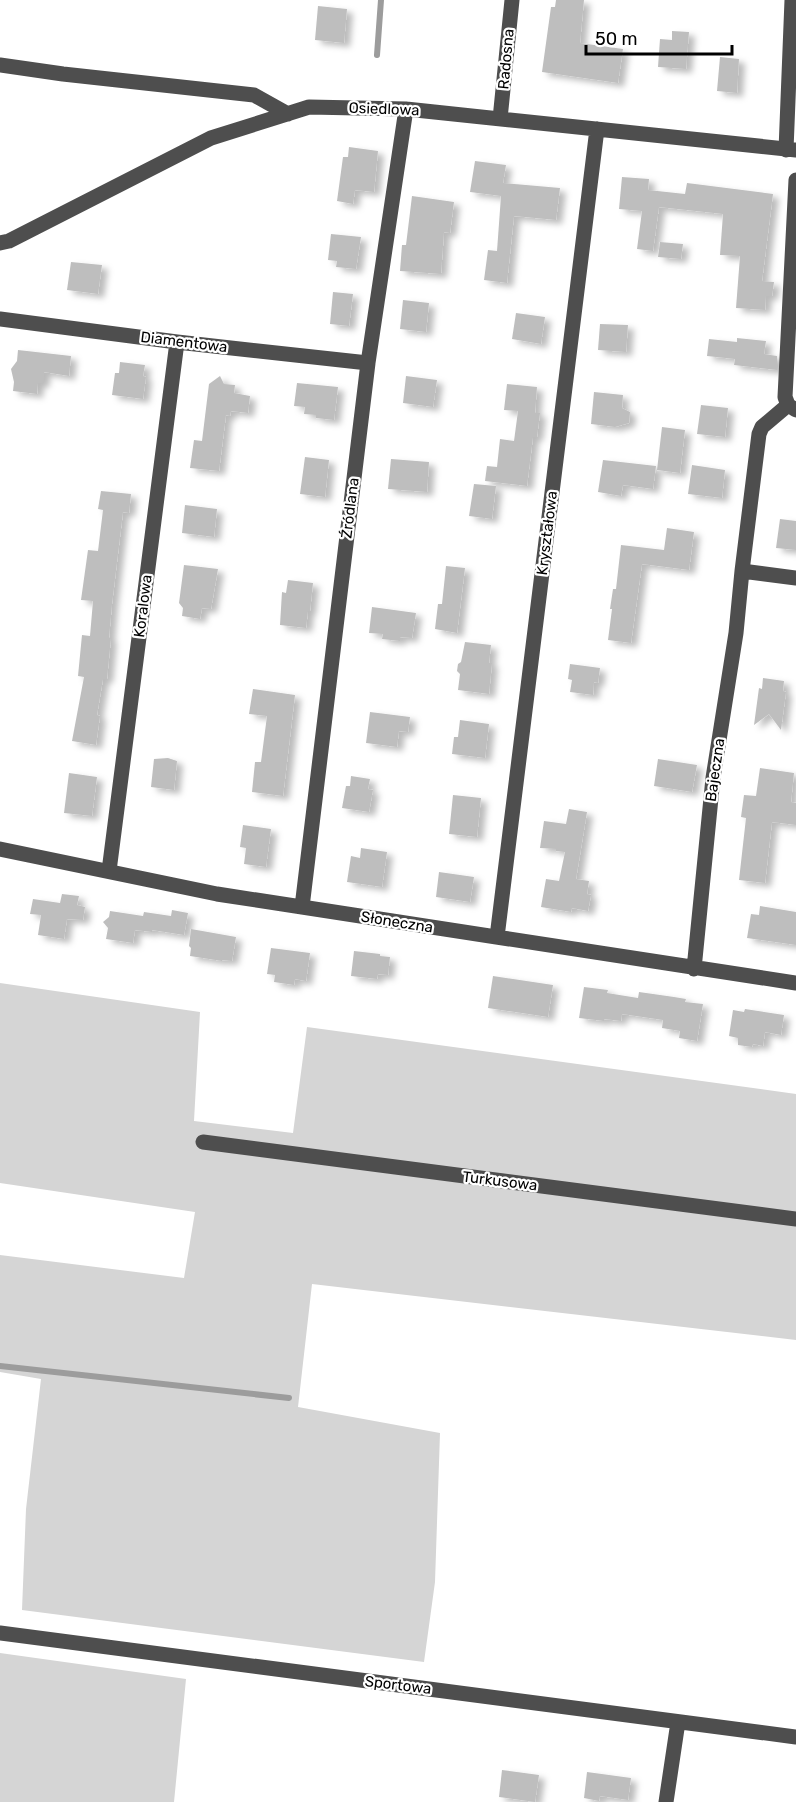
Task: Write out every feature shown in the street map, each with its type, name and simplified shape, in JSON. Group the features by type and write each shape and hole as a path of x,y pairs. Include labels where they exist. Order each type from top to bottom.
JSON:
{"street":[{"name":"Radosna","path":"501,119 512,0"},
{"path":"791,150 792,0"},
{"path":"0,65 254,95 288,114"},
{"name":"Osiedlowa","path":"0,243 9,241 211,138 309,107 406,109 791,150"},
{"name":"Źródlana","path":"302,908 368,363 406,109"},
{"name":"Kryształowa","path":"497,937 597,129"},
{"path":"792,407 785,397 796,180"},
{"name":"Diamentowa","path":"0,319 177,342 368,363"},
{"name":"Koralowa","path":"109,871 177,342"},
{"name":"Bajeczna","path":"694,969 713,778 736,633 759,434 762,427 792,407"},
{"path":"742,571 796,578"},
{"name":"Słoneczna","path":"0,849 217,894 796,983"},
{"name":"Turkusowa","path":"203,1142 796,1219"},
{"name":"Sportowa","path":"0,1633 796,1737"},
{"path":"666,1802 678,1722"}],"shaded area":[{"path":"0,983 200,1012 194,1121 293,1133 307,1027 796,1094 796,1340 312,1284 298,1407 440,1433 435,1582 424,1662 22,1610 26,1509 41,1379 0,1372 0,1255 184,1278 195,1212 0,1183"},
{"path":"0,1653 186,1679 174,1802 0,1802"}],"building":[{"path":"556,0 584,0 580,43 623,49 618,83 542,72 551,7 555,7"},
{"path":"318,6 347,9 344,43 315,40"},
{"path":"672,31 689,32 686,69 658,67 660,39 672,40"},
{"path":"720,57 739,59 737,93 717,91"},
{"path":"349,147 378,151 374,192 355,190 353,204 337,201 343,157 348,157"},
{"path":"475,161 506,165 503,183 560,188 556,220 514,216 507,283 484,280 488,250 497,251 501,196 470,192"},
{"path":"622,177 649,179 648,190 685,194 687,183 773,194 762,281 774,282 772,296 766,296 765,310 736,308 740,256 720,255 723,214 659,207 653,251 637,249 642,211 619,209"},
{"path":"412,196 454,202 450,233 444,232 441,274 400,271 402,245 406,245"},
{"path":"331,234 361,237 356,269 336,267 337,261 328,260"},
{"path":"660,242 683,244 681,259 658,257"},
{"path":"71,262 102,265 98,294 67,290"},
{"path":"333,292 353,294 349,326 330,324"},
{"path":"403,300 429,303 426,332 400,329"},
{"path":"516,313 545,317 541,344 512,339"},
{"path":"600,324 628,325 626,352 598,350"},
{"path":"737,338 766,341 764,354 777,356 777,370 734,365 735,359 707,356 709,339 737,342"},
{"path":"18,350 71,356 69,376 44,372 44,383 38,383 37,394 13,391 14,382 11,369 17,361"},
{"path":"120,362 145,365 143,399 112,395 115,373 119,373"},
{"path":"220,376 224,384 235,385 234,393 250,396 248,413 231,411 230,416 226,415 219,471 190,468 194,440 202,441 209,384"},
{"path":"406,376 437,380 433,407 403,403"},
{"path":"297,383 338,387 334,420 304,414 305,407 294,406"},
{"path":"507,384 537,387 535,413 540,413 537,437 533,437 527,486 485,481 487,466 497,467 500,439 514,441 518,411 504,410"},
{"path":"594,392 623,395 622,408 630,412 629,423 615,427 591,424"},
{"path":"701,405 728,408 725,437 697,434"},
{"path":"662,427 685,430 680,473 657,470"},
{"path":"305,457 329,460 325,497 300,494"},
{"path":"391,459 429,462 427,492 388,489"},
{"path":"603,460 656,466 653,489 623,485 621,496 598,492"},
{"path":"692,465 725,470 722,498 688,494"},
{"path":"474,484 496,486 492,519 469,516"},
{"path":"101,491 131,494 129,513 123,512 112,604 107,679 103,679 97,715 100,716 96,745 72,741 84,677 78,676 82,635 90,636 93,601 81,600 88,550 98,551 103,510 98,509"},
{"path":"185,505 217,509 214,537 182,533"},
{"path":"780,519 796,521 796,550 776,548"},
{"path":"667,528 694,532 689,570 642,564 631,643 608,640 612,609 610,609 613,589 616,589 621,545 664,550"},
{"path":"184,565 218,569 211,609 202,608 200,619 182,616 183,608 179,603"},
{"path":"446,566 465,568 457,633 435,629 438,604 442,604"},
{"path":"288,580 313,583 306,628 280,625 282,592 286,593"},
{"path":"372,607 416,613 412,638 400,637 400,641 382,639 383,634 369,633"},
{"path":"465,642 491,645 489,694 458,690 460,674 457,671 458,664 461,662"},
{"path":"570,664 600,668 598,683 594,682 593,695 570,692 572,680 568,679"},
{"path":"763,678 784,681 783,691 786,692 781,730 769,714 754,725 759,688 762,689"},
{"path":"253,689 295,695 283,796 252,792 255,762 261,762 267,716 249,714"},
{"path":"370,712 410,717 408,732 399,731 397,747 366,743"},
{"path":"460,720 489,724 485,758 452,754 454,737 458,737"},
{"path":"168,758 177,761 174,790 151,787 154,759"},
{"path":"658,759 697,765 692,792 654,786"},
{"path":"760,768 794,773 791,802 796,803 796,825 772,822 765,883 739,880 746,818 741,817 744,795 756,796"},
{"path":"69,773 97,777 92,816 64,813"},
{"path":"351,776 370,779 368,789 373,790 369,812 342,808 346,786 350,786"},
{"path":"453,795 481,798 477,837 449,834"},
{"path":"569,809 587,812 576,879 589,881 587,894 591,895 588,911 572,908 571,912 541,907 546,879 559,881 565,852 540,848 544,821 566,824"},
{"path":"243,825 271,829 266,867 244,864 246,848 240,847"},
{"path":"361,848 387,852 382,887 347,882 351,856 360,858"},
{"path":"439,872 474,877 470,902 436,897"},
{"path":"62,894 79,896 77,905 85,907 83,920 67,919 64,939 38,935 41,915 30,914 33,899 60,903"},
{"path":"760,906 796,912 796,945 747,938 751,914 759,915"},
{"path":"172,910 188,913 184,935 135,930 133,943 106,939 108,928 103,922 109,917 110,911 143,916 144,912 171,916"},
{"path":"191,929 236,937 232,961 190,956"},
{"path":"271,948 310,953 306,981 295,979 294,985 274,982 275,975 267,974"},
{"path":"354,951 390,957 388,975 378,974 377,979 351,976"},
{"path":"493,976 553,985 548,1017 488,1008"},
{"path":"584,987 608,990 607,993 638,998 639,992 703,1004 697,1041 679,1038 680,1031 662,1028 663,1020 622,1014 621,1021 579,1018"},
{"path":"745,1009 784,1015 781,1035 765,1032 763,1046 738,1045 738,1038 729,1036 733,1010 744,1012"},
{"path":"502,1770 539,1775 535,1802 499,1797"},
{"path":"587,1772 631,1778 628,1800 600,1796 599,1801 584,1798"}],"waterway":[{"path":"377,55 381,0"},
{"path":"0,1366 289,1398"}]}
